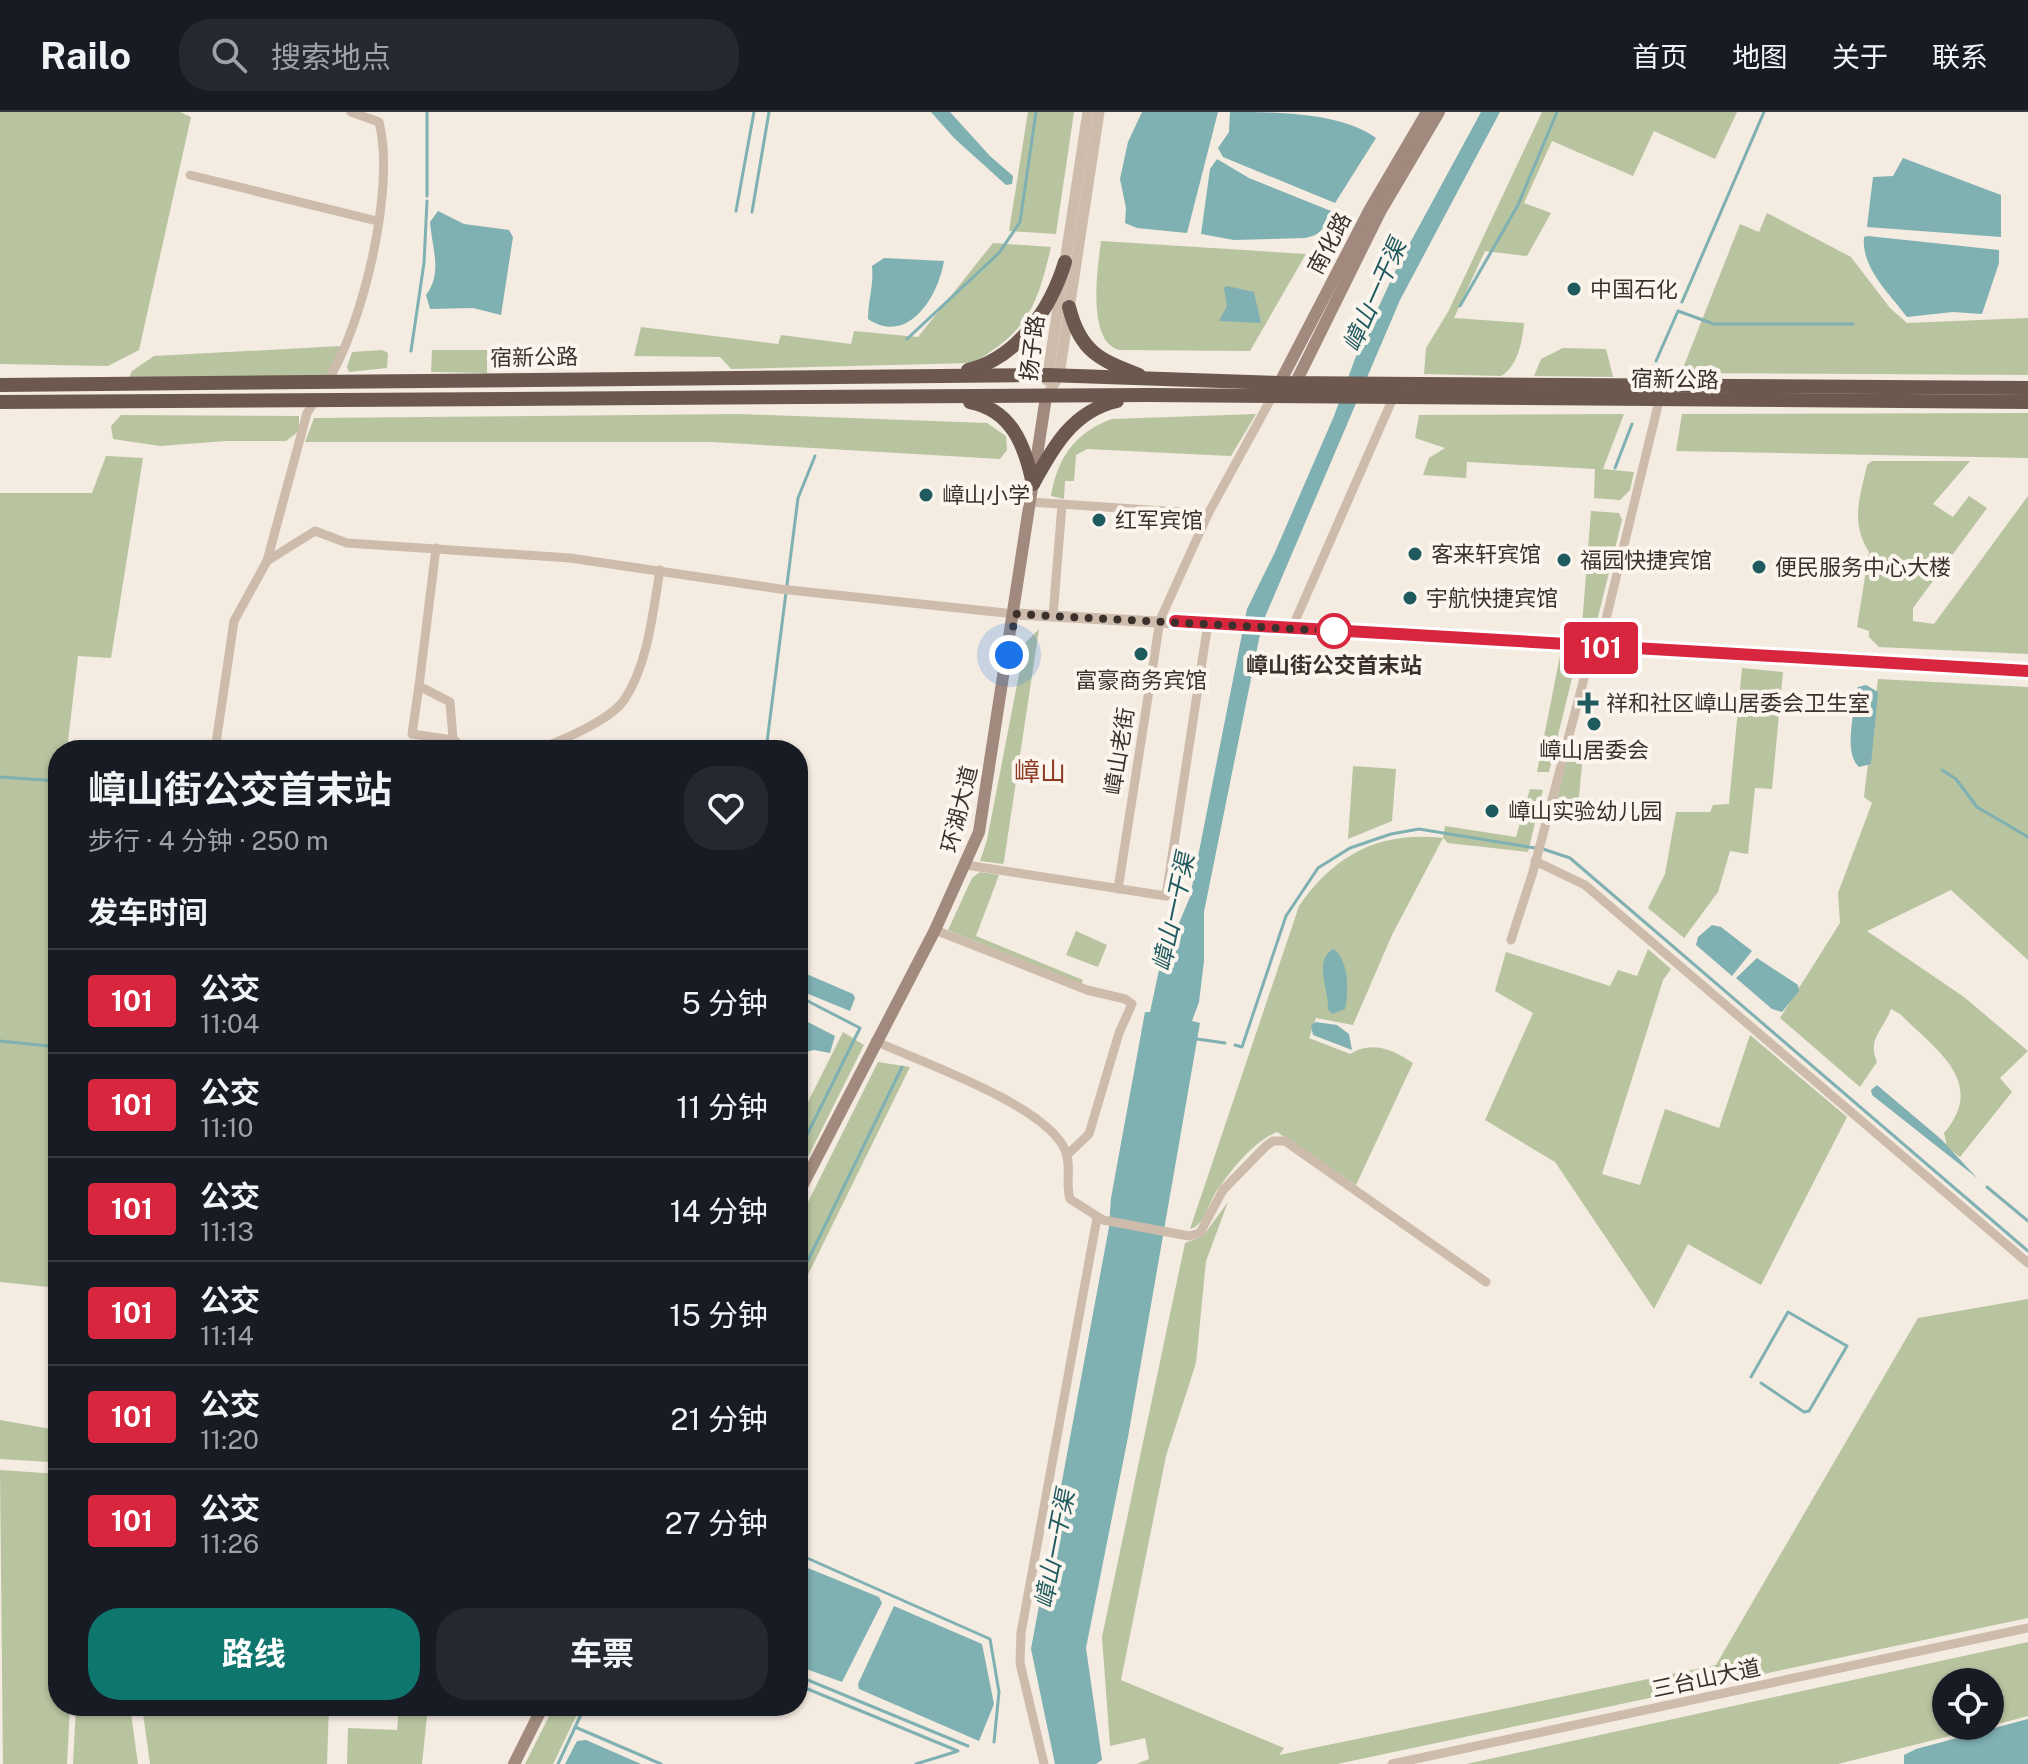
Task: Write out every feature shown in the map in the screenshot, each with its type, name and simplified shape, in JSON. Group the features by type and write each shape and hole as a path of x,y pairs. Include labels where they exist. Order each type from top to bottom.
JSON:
{"highway":[{"path":"944,376 981,367 1027,332 1049,304 1065,262"},
{"path":"1069,307 1078,334 1095,356 1150,387"},
{"path":"596,378 1053,375 1272,397 1293,390"},
{"name":"宿新公路","path":"0,385 596,378 596,400 0,402"},
{"path":"596,400 1046,397 1150,387 1280,383 1293,390"},
{"path":"1033,484 1050,451 1077,421 1107,404 1150,387"},
{"name":"宿新公路","path":"1293,390 2028,388"},
{"name":"宿新公路","path":"1393,391 1659,401 2028,402"},
{"path":"942,397 980,404 1006,420 1023,446 1033,484"}],"main road":[{"name":"南化路","path":"1272,397 1370,209 1427,112"},
{"name":"南化路","path":"1293,390 1380,212 1439,112"},
{"name":"环湖大道","path":"808,1174 935,930 966,865 983,816 1046,397"},
{"path":"514,1764 538,1716"}],"street":[{"path":"327,382 349,339 366,284 377,221 383,137 379,122 351,112"},
{"name":"扬子路","path":"1053,375 1065,262 1088,112"},
{"name":"扬子路","path":"1046,397 1069,307 1099,112"},
{"path":"190,175 377,221"},
{"path":"1287,628 1393,391"},
{"name":"嶂山老街","path":"1118,889 1160,620 1208,514 1272,397"},
{"path":"216,740 234,621 267,561 307,413 315,401"},
{"path":"1511,940 1596,648 1659,401"},
{"path":"1030,502 1208,514"},
{"path":"1053,616 1062,505"},
{"path":"267,561 315,531 347,543 570,558 780,589 1015,614 2028,671"},
{"path":"419,686 450,702 453,740 412,734 410,727 419,686 436,548"},
{"path":"563,740 624,702 650,629 660,570"},
{"path":"966,865 1166,896 1211,623"},
{"path":"1538,852 1585,885 2028,1263"},
{"path":"935,930 1087,990 1125,999 1132,1004 1119,1033 1089,1134 1067,1155"},
{"path":"875,1041 1028,1112 1057,1138 1067,1155 1070,1199 1100,1219 1189,1236 1200,1233 1223,1190 1266,1146 1273,1141 1285,1141 1486,1282"},
{"path":"1044,1764 1020,1663 1021,1633 1100,1219"},
{"name":"三台山大道","path":"1392,1764 2028,1628"}],"green space":[{"path":"0,112 180,112 191,117 139,350 108,366 0,364"},
{"path":"1028,112 1074,112 1056,234 1009,231"},
{"path":"1542,112 1737,112 1715,159 1654,131 1633,176 1552,141 1524,203 1551,213 1527,256 1485,251 1454,318 1524,323 1515,360 1501,376 1424,374 1426,348 1448,312"},
{"path":"1767,213 1851,257 1890,308 1907,323 2028,318 2028,375 1681,373 1740,224 1759,232"},
{"path":"1101,241 1306,254 1250,351 1119,350 1109,344 1098,318 1096,302"},
{"path":"993,243 1051,247 1040,286 1027,316 1006,340 972,363 731,369 720,357 634,356 641,327 778,344 781,335 851,344 854,331 918,337"},
{"path":"342,346 326,376 129,378 132,371 154,356"},
{"path":"1563,348 1606,349 1613,377 1534,376 1541,359"},
{"path":"382,350 388,353 387,368 349,372 347,367 352,352"},
{"path":"432,350 487,350 487,373 431,372"},
{"path":"2028,413 2028,458 1676,451 1682,414"},
{"path":"739,414 987,423 1006,436 1007,450 1000,459 711,442 305,442 314,418"},
{"path":"1256,414 1231,456 1087,449 1076,455 1074,481 1065,481 1064,499 1051,496 1058,470 1070,448 1088,431 1112,419"},
{"path":"1624,414 1603,469 1634,472 1630,490 1620,500 1594,498 1595,469 1467,462 1466,478 1423,475 1429,458 1445,448 1415,438 1419,415"},
{"path":"121,415 299,416 299,431 286,441 160,446 113,439 111,426"},
{"path":"106,456 143,458 111,658 78,656 68,740 48,740 48,1287 0,1282 0,493 92,493"},
{"path":"1872,461 1970,461 1933,504 1953,517 1969,496 1987,508 1913,608 1913,621 1934,624 2028,496 2028,654 1879,647 1869,637 1869,631 1857,627 1869,552 1860,530 1858,510 1867,465"},
{"path":"1591,511 1619,513 1622,520 1595,629 1582,626"},
{"path":"1039,629 1004,861 1003,864 980,861 987,840 1025,643"},
{"path":"1560,656 1574,658 1575,666 1549,772 1537,772"},
{"path":"1742,668 1783,672 1772,789 1755,788 1748,854 1730,851 1718,892 1684,938 1648,908 1665,874 1676,812 1710,812 1713,805 1729,804"},
{"path":"1878,679 2028,687 2028,960 1951,890 1867,931 1964,997 2028,1051 2000,1078 2012,1092 1960,1157 1947,1147 1944,1133 1956,1115 1961,1098 1959,1082 1941,1054 1900,1014 1891,1009 1875,1040 1877,1062 1860,1087 1780,1018 1840,923 1838,893 1872,803 1864,797"},
{"path":"1569,751 1583,753 1578,807 1556,803"},
{"path":"1353,766 1396,769 1392,821 1348,839"},
{"path":"1530,789 1543,790 1528,852 1448,843 1443,838 1445,826 1516,837"},
{"path":"1399,838 1443,838 1392,935 1353,1025 1316,1018 1309,1038 1350,1054 1366,1048 1383,1048 1413,1063 1356,1185 1277,1132 1260,1142 1237,1165 1215,1194 1200,1223 1190,1229 1299,906 1328,872 1361,850"},
{"path":"980,872 999,875 976,936 1083,980 1081,984 948,930 972,878"},
{"path":"1076,931 1107,945 1098,967 1066,955"},
{"path":"1648,949 1671,969 1663,980 1602,1174 1640,1185 1665,1109 1719,1128 1750,1035 1847,1117 1761,1285 1688,1244 1654,1309 1555,1162 1485,1120 1533,1013 1495,991 1506,952 1610,986 1618,970 1637,976"},
{"path":"843,1032 864,1045 808,1157 808,1102"},
{"path":"878,1062 910,1067 808,1275 808,1202"},
{"path":"1228,1202 1206,1261 1196,1363 1166,1456 1121,1680 1284,1748 1279,1755 1716,1665 1918,1318 2028,1299 2028,1618 1337,1764 1136,1764 1149,1759 1145,1738 1110,1746 1102,1637 1185,1243 1203,1236"},
{"path":"0,1420 48,1428 48,1462 0,1459"},
{"path":"0,1470 48,1473 48,1716 69,1716 67,1764 3,1764"},
{"path":"2028,1642 2028,1716 2004,1722 2004,1668 1932,1668 1934,1740 1838,1764 1466,1764"},
{"path":"75,1716 131,1716 138,1764 73,1764"},
{"path":"143,1716 329,1716 327,1764 150,1764"},
{"path":"398,1716 427,1716 422,1764 347,1764 348,1728 397,1730"},
{"path":"549,1716 576,1716 553,1764 525,1764"}],"water":[{"path":"931,112 950,112 1013,176 1012,184 1006,185 954,138"},
{"path":"1142,112 1218,112 1187,233 1137,228 1125,223 1126,208 1120,179 1128,142"},
{"path":"1230,112 1286,113 1326,118 1361,129 1376,138 1335,203 1223,157 1218,148 1229,132"},
{"name":"嶂山一干渠","path":"1481,112 1500,112 1400,300 1265,617 1259,639 1204,912 1204,961 1199,1002 1192,1021 1200,1023 1128,1437 1086,1648 1102,1760 1096,1764 1055,1764 1031,1649 1109,1227 1111,1198 1145,1012 1150,1012 1162,956 1175,956 1174,935 1190,897 1247,609 1275,552 1334,416 1356,356 1398,265"},
{"path":"1903,158 2001,195 2001,237 1867,227 1873,177 1893,176"},
{"path":"1217,159 1249,178 1331,211 1325,225 1316,235 1305,238 1234,240 1201,234 1210,169"},
{"path":"438,211 464,224 509,230 513,237 501,315 473,308 430,309 426,295 435,269 430,222"},
{"path":"1864,237 1999,250 1999,263 1982,314 1953,312 1907,317 1872,270 1864,248"},
{"path":"884,258 944,261 928,302 919,314 896,326 883,326 868,319 872,266"},
{"path":"1224,288 1254,292 1261,323 1219,321 1227,306"},
{"path":"1866,685 1878,692 1871,764 1859,767 1852,752 1851,732 1855,693 1858,687"},
{"path":"1712,925 1721,927 1752,951 1732,976 1696,945 1698,937"},
{"path":"1333,949 1345,968 1347,994 1345,1009 1332,1014 1328,1009 1323,968 1327,954"},
{"path":"1757,958 1798,985 1799,991 1782,1012 1772,1009 1736,978"},
{"path":"808,975 853,994 855,998 850,1011 808,994"},
{"path":"808,1022 835,1036 830,1053 808,1052"},
{"path":"1316,1022 1337,1025 1349,1034 1352,1050 1313,1035 1311,1025"},
{"path":"1877,1085 1942,1140 1977,1178 1872,1095 1871,1090"},
{"path":"808,1568 879,1597 882,1603 842,1682 808,1670"},
{"path":"894,1606 982,1644 994,1704 979,1741 859,1689 858,1684"},
{"path":"2028,1719 2028,1764 1904,1764 1904,1755 1950,1740 2004,1740 2004,1725"},
{"path":"586,1740 641,1764 565,1764 577,1741"}],"waterway":[{"path":"427,112 427,196"},
{"path":"736,211 754,112"},
{"path":"752,212 769,112"},
{"path":"907,339 999,253 1020,222 1036,112"},
{"path":"1460,306 1518,205 1557,112"},
{"path":"1682,302 1764,112"},
{"path":"411,351 424,263 427,201"},
{"path":"1656,361 1678,311 1714,324 1853,324"},
{"path":"1615,468 1632,424"},
{"path":"767,740 798,498 815,456"},
{"path":"1942,770 1956,779 1977,807 2028,837"},
{"path":"0,777 48,780"},
{"path":"1235,1045 1242,1047 1286,916 1318,868 1350,848 1391,834 1419,829 1535,848"},
{"path":"1543,849 1570,858 2028,1251"},
{"path":"808,1001 860,1028 808,1133"},
{"path":"1197,1039 1225,1043"},
{"path":"0,1041 48,1046"},
{"path":"808,1260 902,1067"},
{"path":"1987,1187 2028,1221"},
{"path":"1751,1377 1788,1312 1847,1346 1809,1411 1804,1412 1761,1383"},
{"path":"808,1558 990,1639 999,1692 994,1742"},
{"path":"808,1680 968,1746"},
{"path":"808,1689 958,1751 916,1764"},
{"path":"558,1764 580,1716"},
{"path":"575,1727 661,1764"}],"bus line":[{"name":"101","path":"1175,621 2028,671"}],"place":[{"name":"中国石化","path":"1574,289"},
{"name":"嶂山小学","path":"926,495"},
{"name":"红军宾馆","path":"1099,520"},
{"name":"客来轩宾馆","path":"1415,554"},
{"name":"福园快捷宾馆","path":"1564,560"},
{"name":"便民服务中心大楼","path":"1759,567"},
{"name":"宇航快捷宾馆","path":"1410,598"},
{"name":"嶂山街公交首末站","path":"1334,631"},
{"name":"富豪商务宾馆","path":"1141,654"},
{"name":"祥和社区嶂山居委会卫生室","path":"1588,703"},
{"name":"嶂山居委会","path":"1594,724"},
{"name":"嶂山实验幼儿园","path":"1492,811"}],"district":[{"name":"嶂山","path":"1040,771"}],"route":[{"path":"1009,655 1015,614 1334,631"}]}
